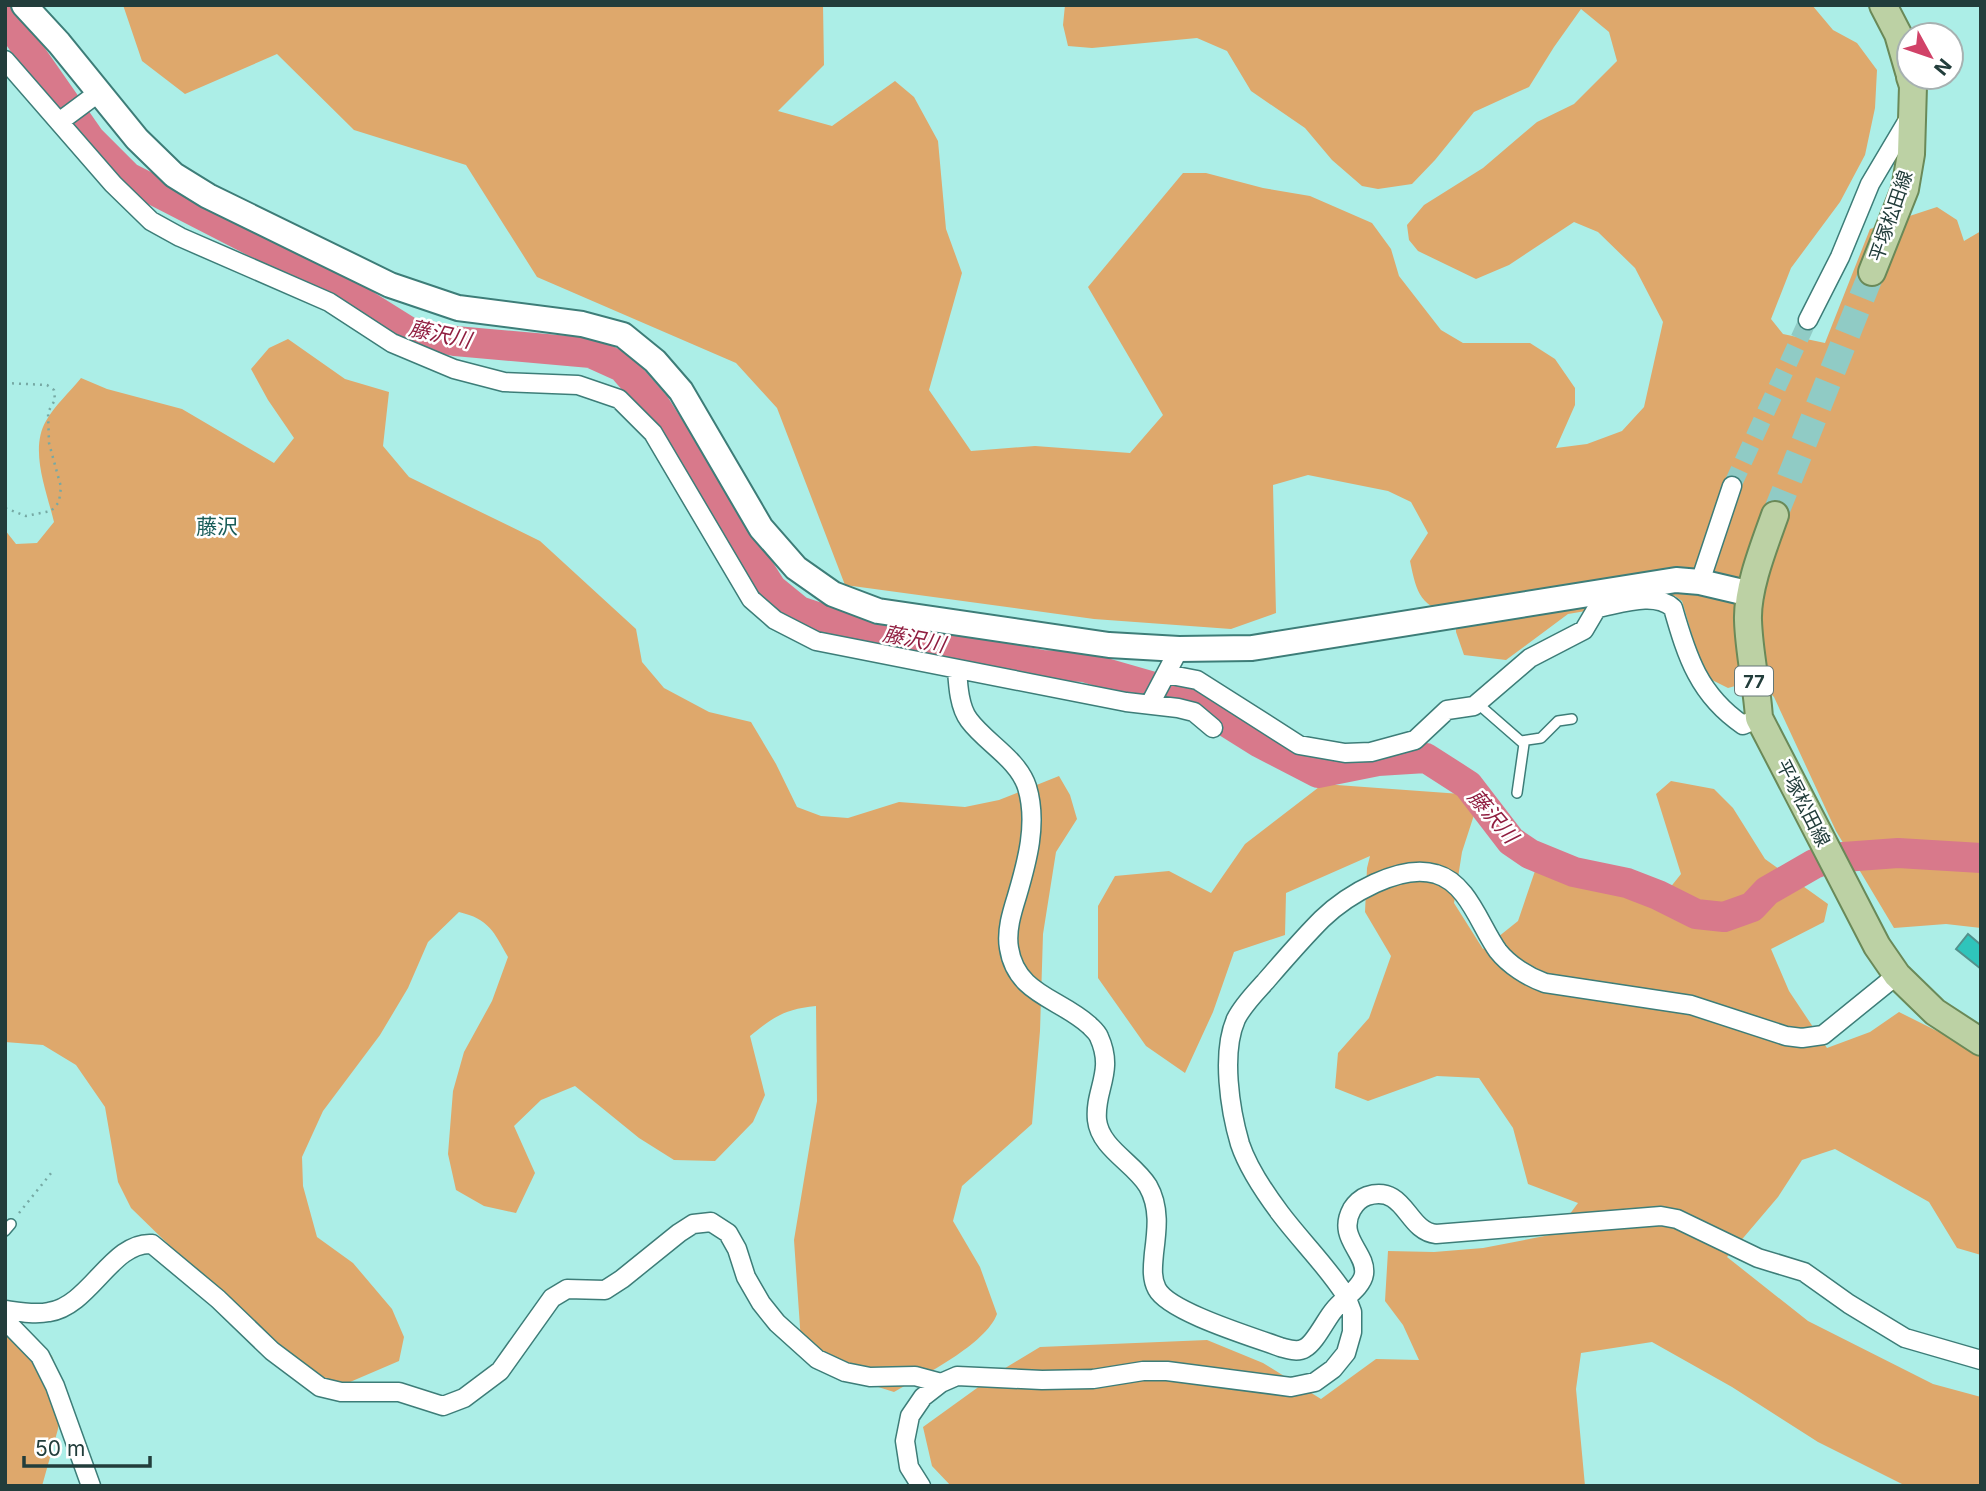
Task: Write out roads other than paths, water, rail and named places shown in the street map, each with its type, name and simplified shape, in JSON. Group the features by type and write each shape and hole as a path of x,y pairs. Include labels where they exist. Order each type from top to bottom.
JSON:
{"main road":[{"name":"平塚松田線","path":"1883,5 1895,28"},
{"name":"平塚松田線","path":"1872,272 1905,189 1911,154 1913,91"},
{"name":"平塚松田線","path":"1775,515 1751,594 1748,617 1751,668 1758,696 1759,718 1877,946 1897,975 1935,1012 1981,1042"}],"street":[{"path":"24,5 59,43 137,139 174,175 208,195 390,285 458,308 582,324 623,335 655,361 681,391 761,528 796,568 833,594 878,611 1109,645 1179,649 1252,648 1676,580 1700,582 1751,594"},
{"path":"5,60 113,184 152,220 180,237 329,302 392,343 454,369 504,382 578,385 619,399 653,433 751,599 775,620 816,641 1126,702 1194,712 1213,728"},
{"path":"59,122 98,93"},
{"path":"1808,320 1840,257 1870,184 1912,112"},
{"path":"1700,582 1732,486"},
{"path":"1166,674 1197,680 1299,745 1345,753 1371,752 1415,740 1447,710 1475,706 1530,658 1584,630 1597,608 1655,599 1666,601 1673,608 1696,676 1723,711 1743,725 1759,718"},
{"path":"1150,704 1179,649"},
{"path":"957,669 958,686 967,718 1016,768 1030,797 1031,834 1010,919 1008,945 1013,965 1017,975 1026,984 1083,1020 1099,1034 1106,1060 1097,1119 1101,1133 1134,1168 1153,1197 1158,1222 1153,1266 1158,1290 1176,1307 1280,1347 1297,1351 1307,1348 1346,1296 1358,1287 1364,1278 1365,1270 1347,1230 1347,1218 1354,1205 1366,1196 1381,1194 1393,1197 1409,1211 1416,1224 1427,1233 1436,1234 1661,1216 1677,1219 1758,1258 1804,1272 1849,1304 1905,1338 1981,1360"},
{"path":"921,1486 909,1467 905,1441 910,1416 923,1397 940,1383 957,1376 1042,1380 1093,1379 1143,1371 1167,1371 1291,1387 1315,1382 1333,1369 1346,1353 1352,1332 1352,1312 1346,1296 1279,1212 1258,1180 1241,1145 1227,1066 1236,1020 1245,1004 1304,936 1329,912 1350,897 1389,877 1407,872 1436,874 1450,880 1463,894 1499,953 1529,978 1545,984 1690,1006 1786,1036 1802,1038 1823,1035 1897,975"},
{"path":"5,1310 51,1312 77,1297 138,1243 152,1244 218,1299 272,1350 320,1387 341,1392 399,1392 443,1406 464,1398 500,1371 552,1298 567,1289 605,1290 693,1224 711,1222 728,1233 737,1249 746,1278 761,1303 777,1323 817,1359 845,1372 870,1377 915,1376 940,1383"},
{"path":"5,1320 40,1356 91,1486"}],"lane":[{"path":"1477,703 1524,744 1517,793"},
{"path":"1521,741 1541,738 1558,721 1572,719"}],"waterway":[{"name":"藤沢川","path":"5,17 90,139 128,177 313,272 409,332 455,341 591,353 622,367 655,405 772,589 799,611 841,625 1042,665 1084,667 1185,696 1260,743 1318,773 1378,761 1426,758 1468,785 1511,841 1530,854 1574,872 1627,883 1696,914 1724,917 1752,907 1767,891 1814,864 1830,858 1898,853 1981,858"}],"tunnel":[{"path":"1775,515 1872,272"},
{"path":"1732,486 1808,320"}],"district":[{"name":"藤沢","path":"217,526"}]}
